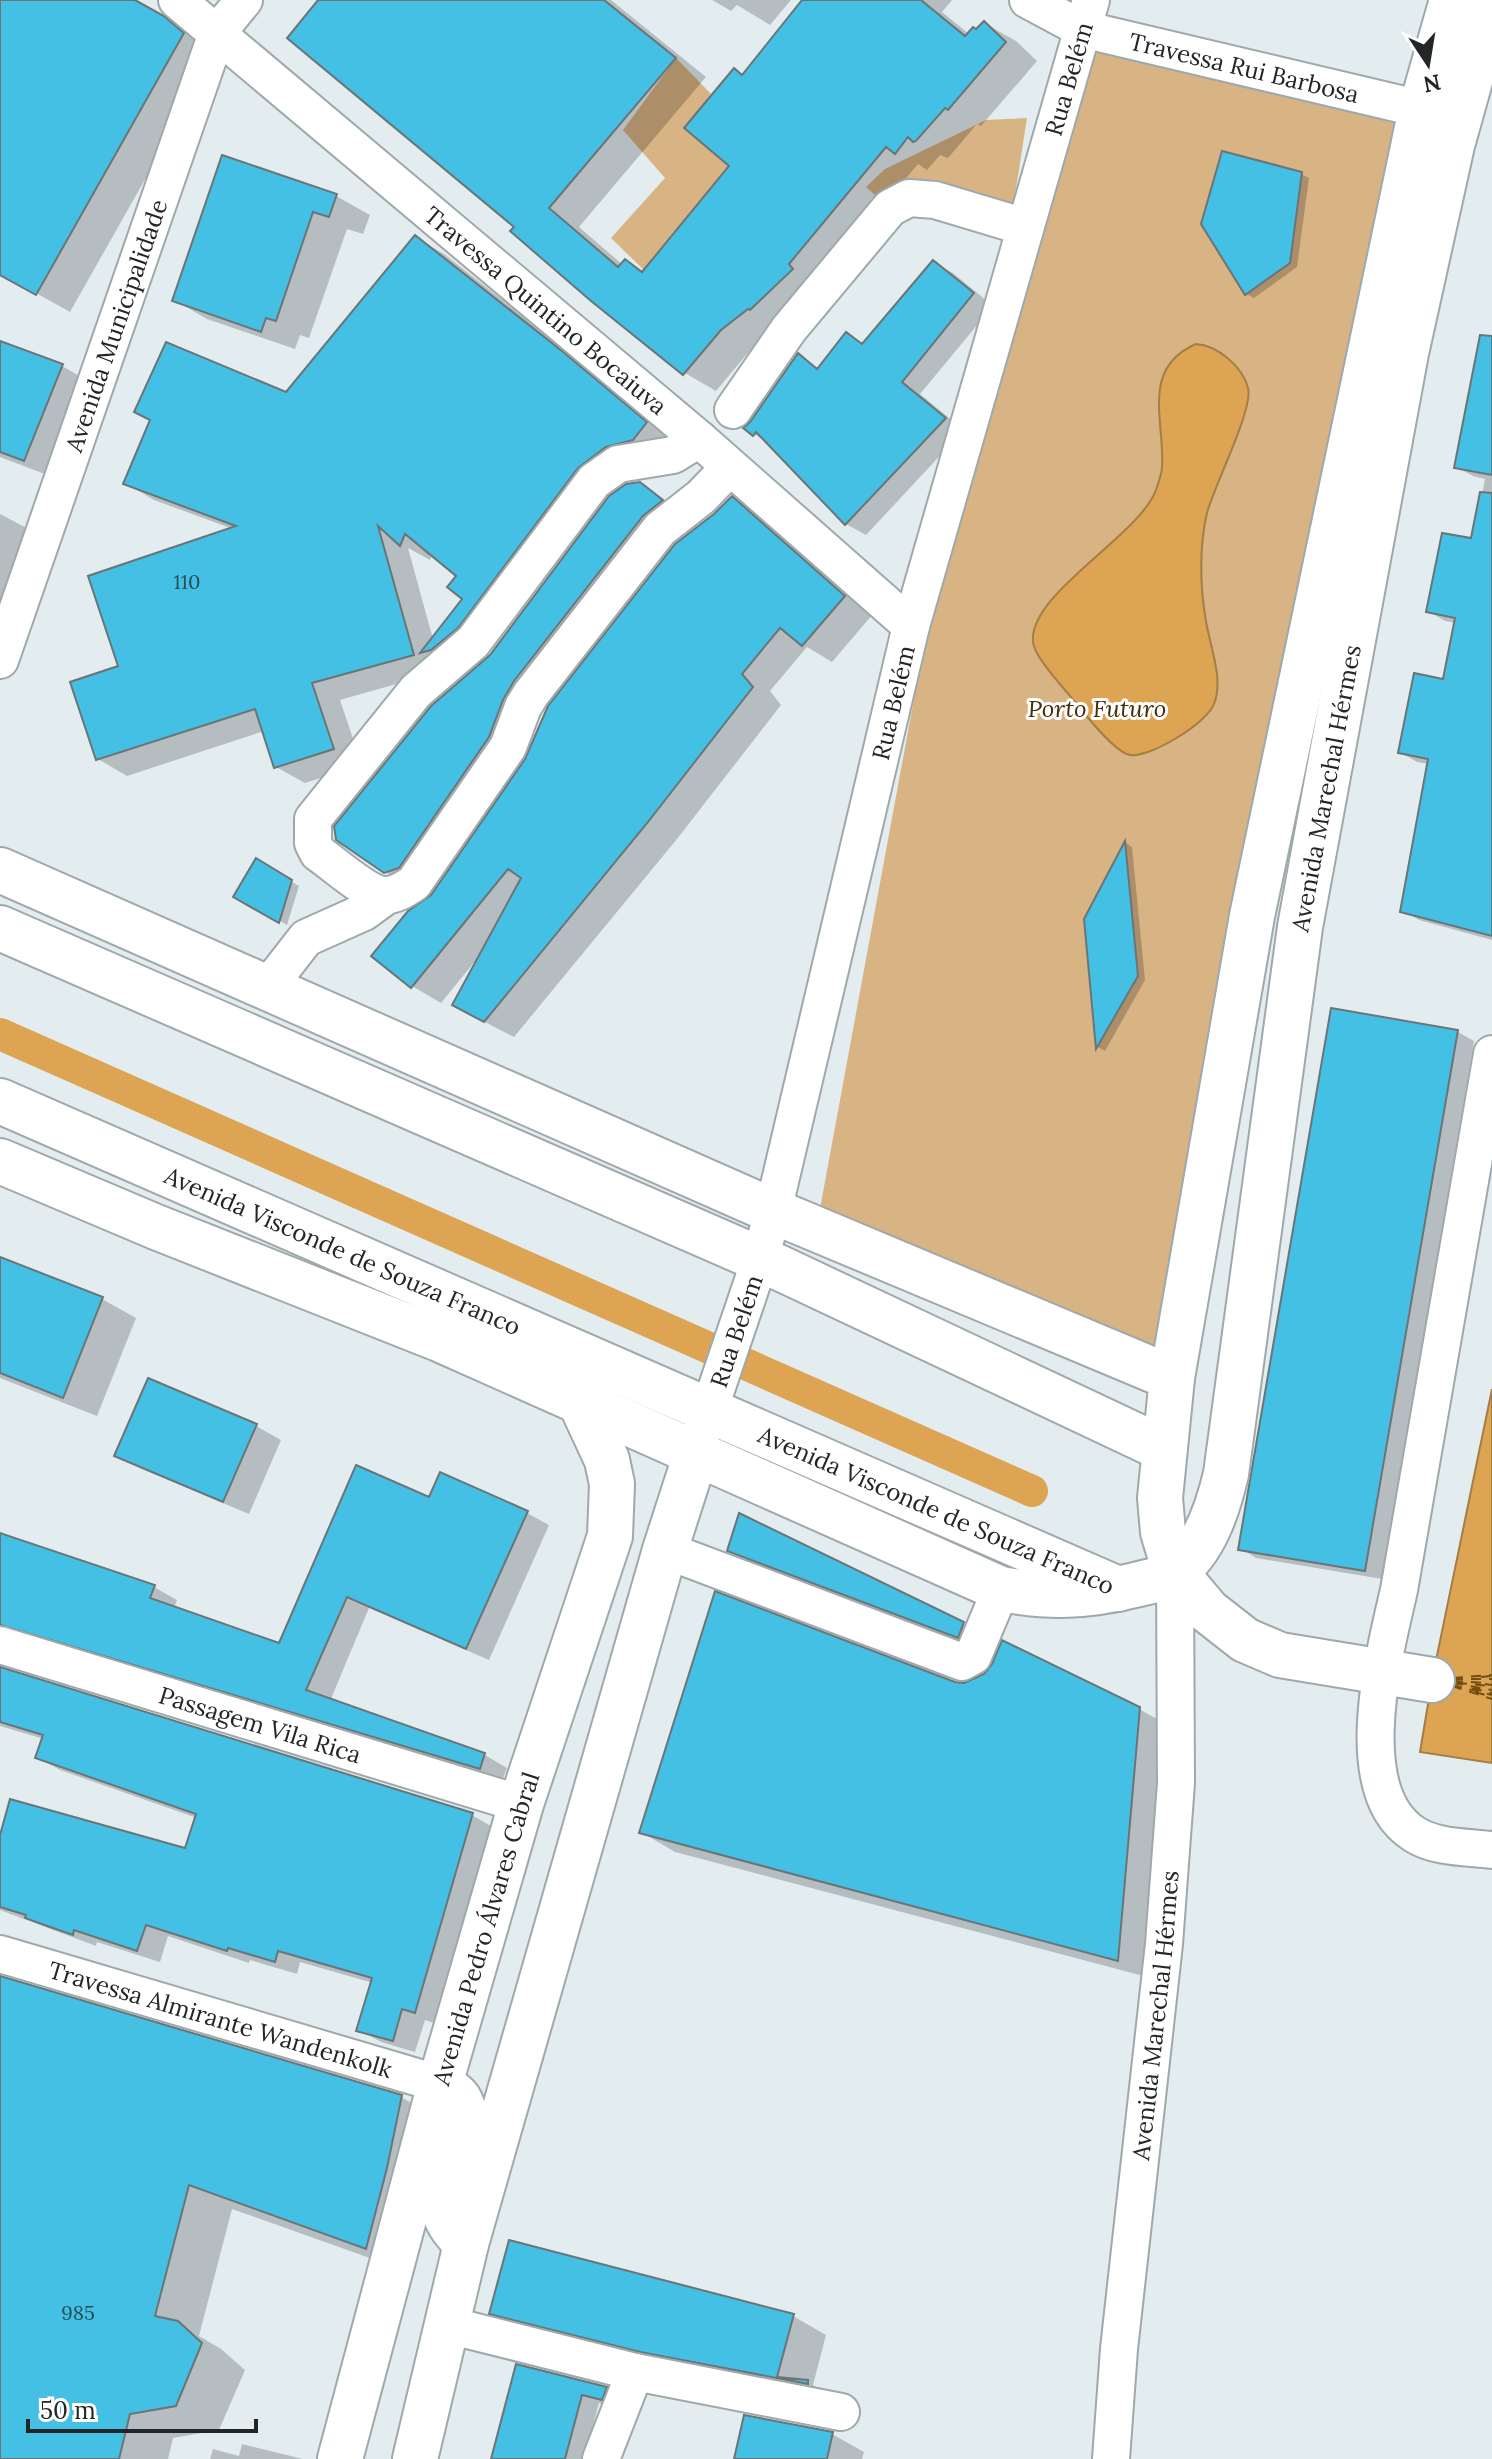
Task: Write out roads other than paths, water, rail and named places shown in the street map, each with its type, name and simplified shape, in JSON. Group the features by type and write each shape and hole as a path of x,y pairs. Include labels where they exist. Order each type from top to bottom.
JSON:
{"main road":[{"name":"Avenida Marechal Hérmes","path":"1175,1572 1163,1532 1160,1498 1172,1378 1252,916 1421,109 1452,0"},
{"name":"Avenida Marechal Hérmes","path":"1175,1572 1206,1533 1220,1501 1226,1474 1300,927 1406,353 1452,145 1492,2"},
{"path":"0,870 773,1211 1172,1378"},
{"path":"1252,916 1300,927"},
{"path":"0,928 760,1260 1164,1449"},
{"name":"Avenida Visconde de Souza Franco","path":"0,1101 313,1237 713,1395 1118,1589"},
{"name":"Avenida Visconde de Souza Franco","path":"0,1161 156,1227 439,1339 1001,1589 1041,1596 1077,1597 1118,1589"},
{"path":"156,1227 313,1237"},
{"name":"Avenida Pedro Álvares Cabral","path":"340,2459 440,2084 521,1804 610,1536 613,1512 609,1472 597,1434 581,1404"},
{"path":"415,2459 466,2244 665,1550 696,1454"},
{"path":"1118,1589 1175,1572 1208,1611 1245,1640 1280,1655 1432,1680"},
{"path":"440,2084 458,2097 465,2114 464,2133 444,2195 444,2211 448,2222 466,2244"}],"street":[{"name":"Travessa Quintino Bocaiuva","path":"177,0 699,439 911,626"},
{"name":"Avenida Municipalidade","path":"0,660 217,33 244,0"},
{"name":"Travessa Rui Barbosa","path":"1028,0 1421,109"},
{"name":"Rua Belém","path":"696,1454 760,1260 911,626 1086,14"},
{"path":"733,410 789,329 890,208 909,198 935,200 1025,227"},
{"path":"386,896 374,893 318,853 313,843 313,819 416,691 473,642 594,481 618,464 673,455 699,439"},
{"path":"267,988 306,938 364,912 386,896 414,883 508,747 531,694 660,529 701,497 730,467"},
{"path":"1492,1054 1399,1590 1381,1671 1376,1754 1380,1783 1388,1805 1402,1825 1417,1836 1447,1845 1492,1850"},
{"path":"665,1550 962,1662 973,1656 1001,1589"},
{"name":"Avenida Marechal Hérmes","path":"1111,2459 1119,2349 1164,1944 1175,1798 1175,1572"},
{"name":"Passagem Vila Rica","path":"0,1645 521,1804"},
{"name":"Travessa Almirante Wandenkolk","path":"0,1954 440,2084"},
{"path":"468,2330 635,2372 841,2412"},
{"path":"601,2459 635,2372"}],"waterway":[{"path":"0,1034 1032,1491"}],"park label":[{"name":"Porto Futuro","path":"1097,708"}]}
